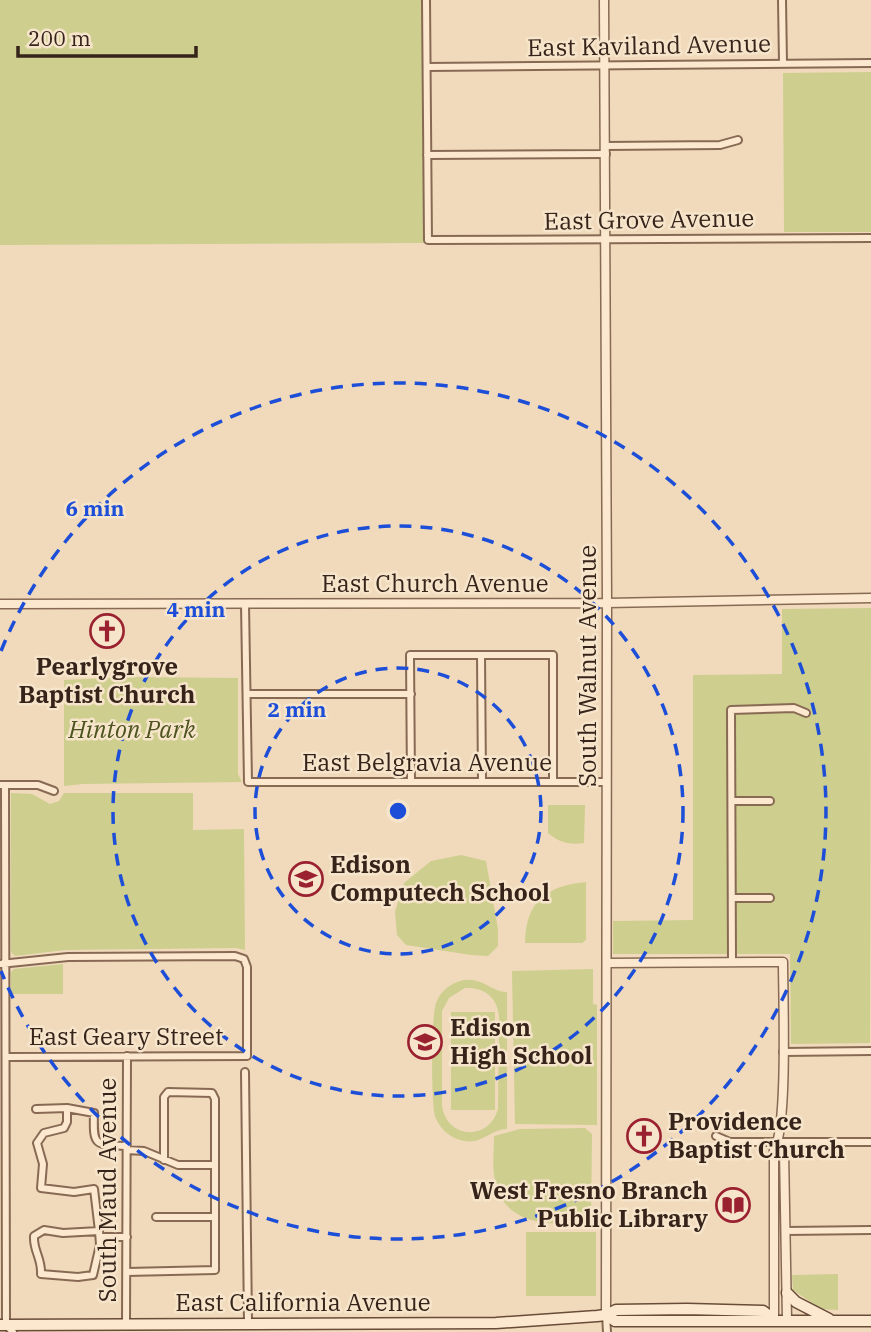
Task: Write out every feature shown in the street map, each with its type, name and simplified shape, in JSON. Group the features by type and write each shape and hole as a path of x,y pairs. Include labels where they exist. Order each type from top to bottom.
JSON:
{"main road":[{"path":"787,1293 796,1302 832,1320"},
{"name":"East California Avenue","path":"6,1327 154,1328 313,1323 496,1328 606,1315 616,1310 687,1309 763,1311 774,1319 787,1320 871,1321"}],"street":[{"path":"426,0 427,155 720,145 738,140"},
{"name":"South Walnut Avenue","path":"604,0 607,1332"},
{"path":"782,0 783,63"},
{"name":"East Kaviland Avenue","path":"427,67 871,63"},
{"name":"East Grove Avenue","path":"427,155 428,240 871,237"},
{"name":"East Church Avenue","path":"0,604 607,603 871,598"},
{"path":"245,604 247,694 411,694"},
{"path":"411,782 410,655 553,655 553,782"},
{"path":"481,655 482,782"},
{"name":"East Belgravia Avenue","path":"247,694 248,782 607,782"},
{"path":"732,962 731,709 794,708 806,713"},
{"path":"6,1327 2,785 38,785 54,791"},
{"path":"732,801 770,801"},
{"path":"733,898 770,898"},
{"name":"East Geary Street","path":"3,964 68,957 235,956 244,959 247,967 247,1056 6,1057"},
{"path":"607,963 783,962 779,1142 774,1150 774,1319"},
{"path":"783,1052 871,1051"},
{"name":"South Maud Avenue","path":"117,1327 127,1272 127,1056"},
{"path":"245,1072 248,1324"},
{"path":"127,1272 215,1270 215,1100 212,1093 168,1092 164,1097 163,1160"},
{"path":"67,1108 64,1128 44,1133 37,1143 43,1164 41,1188 74,1192 94,1189 100,1234 93,1275 78,1277 41,1274 42,1260 35,1249 34,1236 44,1230 63,1233 100,1234 127,1237"},
{"path":"36,1109 67,1108 94,1112 94,1136 98,1142 144,1151 178,1165 215,1165"},
{"path":"716,1136 730,1142 871,1142"},
{"path":"779,1142 784,1151 787,1320"},
{"path":"156,1217 215,1217"},
{"path":"786,1231 871,1230"},
{"path":"303,1332 313,1323"}],"green space":[{"path":"0,0 423,0 424,243 0,245"},
{"path":"871,72 871,232 784,232 783,73"},
{"path":"871,608 870,1043 791,1044 790,954 613,954 613,921 693,920 693,675 782,674 782,609"},
{"name":"Hinton Park","path":"132,677 238,678 238,774 242,782 64,786 64,680"},
{"path":"11,793 32,794 50,804 59,801 64,793 193,793 193,830 244,829 245,950 65,950 15,956 11,952"},
{"path":"548,805 585,805 584,843 565,842 548,833"},
{"path":"461,855 486,861 498,929 498,946 488,956 406,945 397,935 395,912 404,883 431,861"},
{"path":"586,882 586,940 582,943 525,943 529,916 541,898 560,887"},
{"path":"63,964 63,994 11,994 11,972 14,969"},
{"path":"593,969 593,1004 597,1005 597,1125 515,1124 512,971"},
{"path":"464,980 477,981 507,992 507,1129 472,1141 457,1139 447,1133 437,1120 434,1108 434,1011 441,994 451,985","holes":["465,988 488,994 498,1009 498,1109 486,1127 468,1132 451,1125 442,1105 442,1011 449,998"]},
{"path":"451,1012 495,1012 495,1110 451,1110"},
{"path":"585,1128 592,1134 591,1222 547,1223 520,1215 509,1208 500,1196 495,1181 494,1136 520,1129"},
{"path":"526,1232 596,1232 596,1296 526,1296"},
{"path":"838,1274 838,1310 821,1309 793,1290 792,1275"}],"place":[{"name":"Pearlygrove Baptist Church","path":"107,631"},
{"name":"Edison Computech School","path":"306,879"},
{"name":"Edison High School","path":"425,1042"},
{"name":"Providence Baptist Church","path":"644,1136"},
{"name":"West Fresno Branch Public Library","path":"733,1205"}]}
